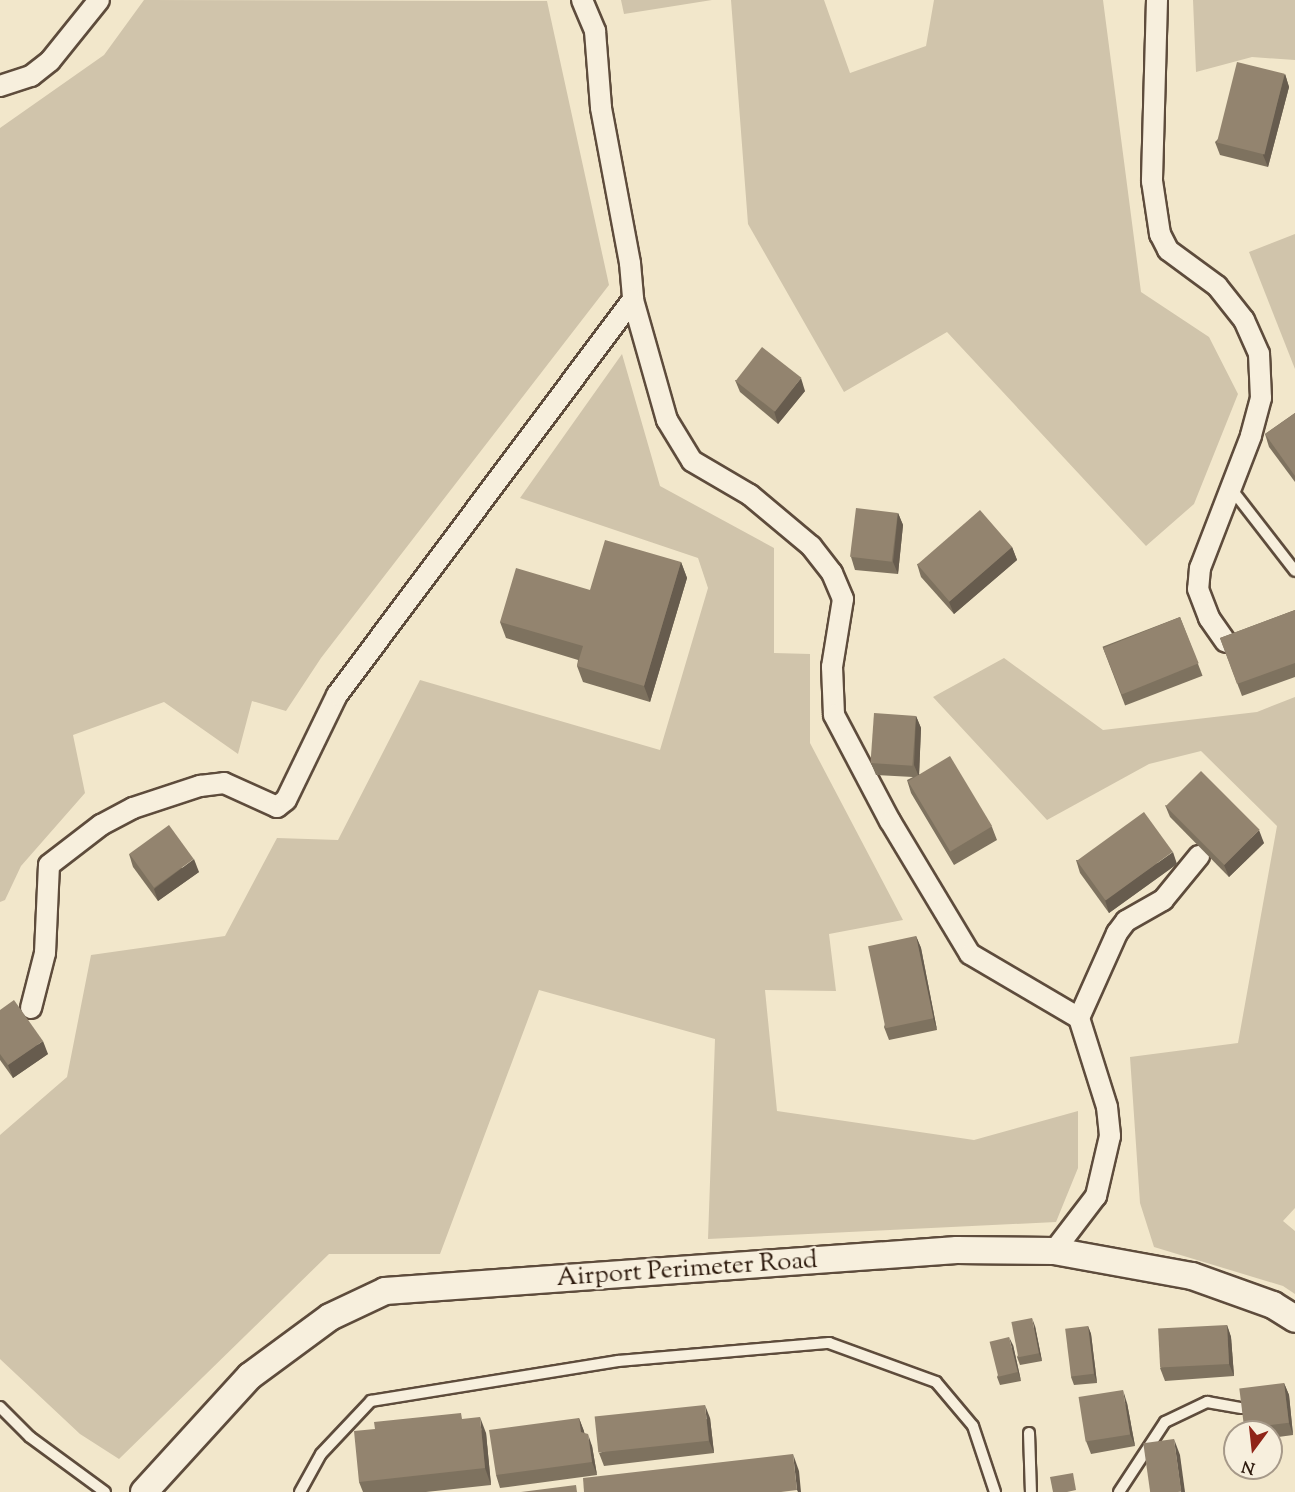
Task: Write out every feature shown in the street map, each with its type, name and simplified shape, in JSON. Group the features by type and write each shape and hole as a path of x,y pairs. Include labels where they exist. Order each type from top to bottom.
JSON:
{"street":[{"path":"0,86 31,76 50,61 99,0"},
{"path":"582,0 595,31 601,108 630,263 633,300 667,420 683,450 693,461 750,495 811,546 832,573 843,599 832,668 834,715 890,821 970,954 1078,1018 1107,1107 1110,1136 1096,1196 1054,1251"},
{"path":"1157,0 1152,181 1160,234 1168,250 1217,286 1244,320 1259,354 1261,398 1233,491 1200,568 1198,589 1209,618 1226,642"},
{"path":"31,1008 45,953 49,865 101,825 133,808 201,786 224,783 277,807 286,800 337,695 633,300"},
{"path":"1078,1018 1117,933 1126,921 1163,900 1199,856"},
{"name":"Airport Perimeter Road","path":"144,1492 250,1376 330,1317 385,1291 957,1251 1054,1251 1192,1276 1273,1305 1295,1319"}],"lane":[{"path":"1233,491 1295,571"},
{"path":"300,1492 321,1454 371,1401 618,1361 829,1343 936,1382 973,1426 995,1492"},
{"path":"1119,1492 1165,1422 1207,1402 1241,1407"},
{"path":"0,1407 30,1437 105,1492"},
{"path":"1029,1433 1031,1492"}],"shaded area":[{"path":"144,0 547,1 609,285 321,658 286,711 252,701 238,754 164,702 73,735 85,793 21,866 5,900 0,902 0,128 104,55"},
{"path":"621,0 712,0 624,14"},
{"path":"731,0 824,0 850,73 926,46 934,0 1103,0 1141,292 1209,337 1238,394 1194,504 1146,546 947,332 844,392 748,224"},
{"path":"1193,0 1295,0 1295,60 1252,57 1196,72"},
{"path":"1295,234 1295,369 1249,252"},
{"path":"622,354 660,486 774,548 774,653 810,654 810,743 903,920 829,934 836,991 765,990 777,1111 974,1140 1078,1111 1078,1168 1056,1222 708,1239 715,1039 539,990 440,1254 329,1254 119,1459 80,1434 0,1359 0,1135 67,1077 91,955 225,936 277,838 338,840 420,680 660,750 708,588 698,558 520,498"},
{"path":"1004,658 1103,730 1257,712 1295,697 1295,1208 1283,1221 1295,1231 1295,1294 1283,1286 1154,1247 1140,1203 1130,1057 1238,1043 1277,826 1201,751 1149,764 1047,820 933,697"}],"building":[{"path":"1237,62 1285,74 1264,154 1217,143"},
{"path":"762,347 801,378 775,412 736,381"},
{"path":"1295,413 1295,476 1265,434"},
{"path":"856,508 898,513 892,562 850,557"},
{"path":"980,510 1012,547 950,601 917,564"},
{"path":"605,540 681,562 644,686 577,666 583,646 500,622 516,568 590,590"},
{"path":"1295,610 1295,663 1237,684 1220,638"},
{"path":"1180,617 1199,663 1122,694 1103,648"},
{"path":"874,713 916,716 912,766 871,763"},
{"path":"950,756 992,826 950,852 908,781"},
{"path":"1201,771 1260,830 1224,865 1166,806"},
{"path":"1144,812 1173,852 1106,900 1077,861"},
{"path":"169,825 194,859 154,888 129,854"},
{"path":"916,936 933,1018 886,1028 868,946"},
{"path":"14,1000 43,1041 8,1065 0,1054 0,1010"},
{"path":"1032,1318 1039,1353 1018,1357 1011,1322"},
{"path":"1227,1325 1229,1364 1160,1368 1158,1329"},
{"path":"1088,1326 1094,1374 1071,1376 1065,1329"},
{"path":"1009,1337 1018,1372 998,1377 990,1342"},
{"path":"1284,1383 1289,1423 1283,1423 1283,1420 1243,1420 1239,1388"},
{"path":"1123,1390 1130,1434 1086,1441 1079,1397"},
{"path":"705,1405 709,1441 598,1452 595,1417"},
{"path":"461,1413 462,1419 480,1417 485,1468 359,1482 354,1431 375,1429 374,1422"},
{"path":"579,1418 581,1432 588,1434 592,1462 496,1475 489,1430"},
{"path":"1174,1439 1181,1491 1150,1492 1143,1443"},
{"path":"793,1454 797,1490 781,1492 584,1492 583,1478"},
{"path":"1073,1473 1076,1490 1053,1492 1050,1477"},
{"path":"576,1485 577,1492 521,1492"}]}
